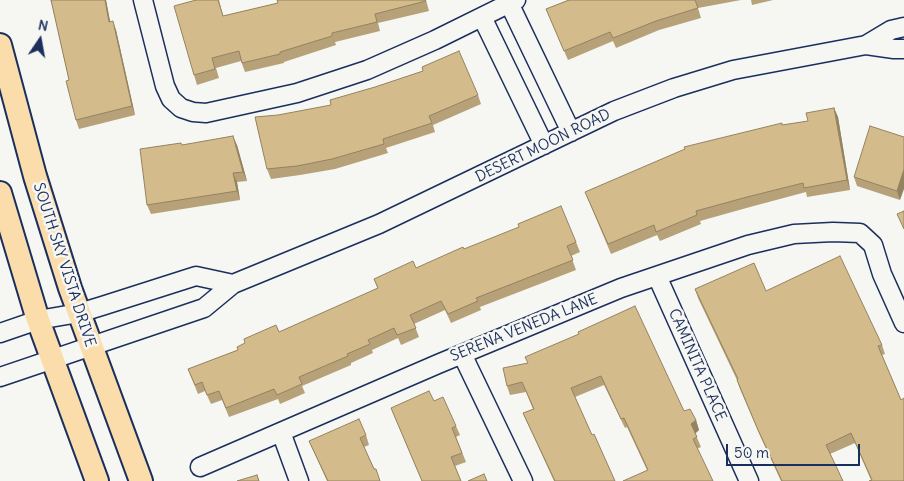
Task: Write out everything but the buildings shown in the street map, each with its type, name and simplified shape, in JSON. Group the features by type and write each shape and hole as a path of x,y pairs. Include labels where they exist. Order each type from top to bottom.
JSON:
{"main road":[{"name":"SOUTH SKY VISTA DRIVE","path":"0,45 35,176 90,346 140,481"},
{"path":"0,192 38,320 96,481"}],"street":[{"path":"143,0 164,86 171,98 181,108 193,112 206,113 263,101 331,83 367,70 435,40 512,2 571,132"},
{"path":"482,17 544,144"},
{"name":"DESERT MOON ROAD","path":"866,45 891,30 904,27"},
{"name":"DESERT MOON ROAD","path":"0,377 204,308 233,284 379,224 644,98 703,78 767,63 866,45 904,49"},
{"name":"SERENA VENEDA LANE","path":"200,467 621,288 748,245 794,234 860,233 873,245 882,274 904,323"},
{"path":"0,333 38,320 79,313 196,276 233,284"},
{"name":"CAMINITA PLACE","path":"657,276 749,481"},
{"path":"462,354 523,481"},
{"path":"281,432 299,481"}]}
